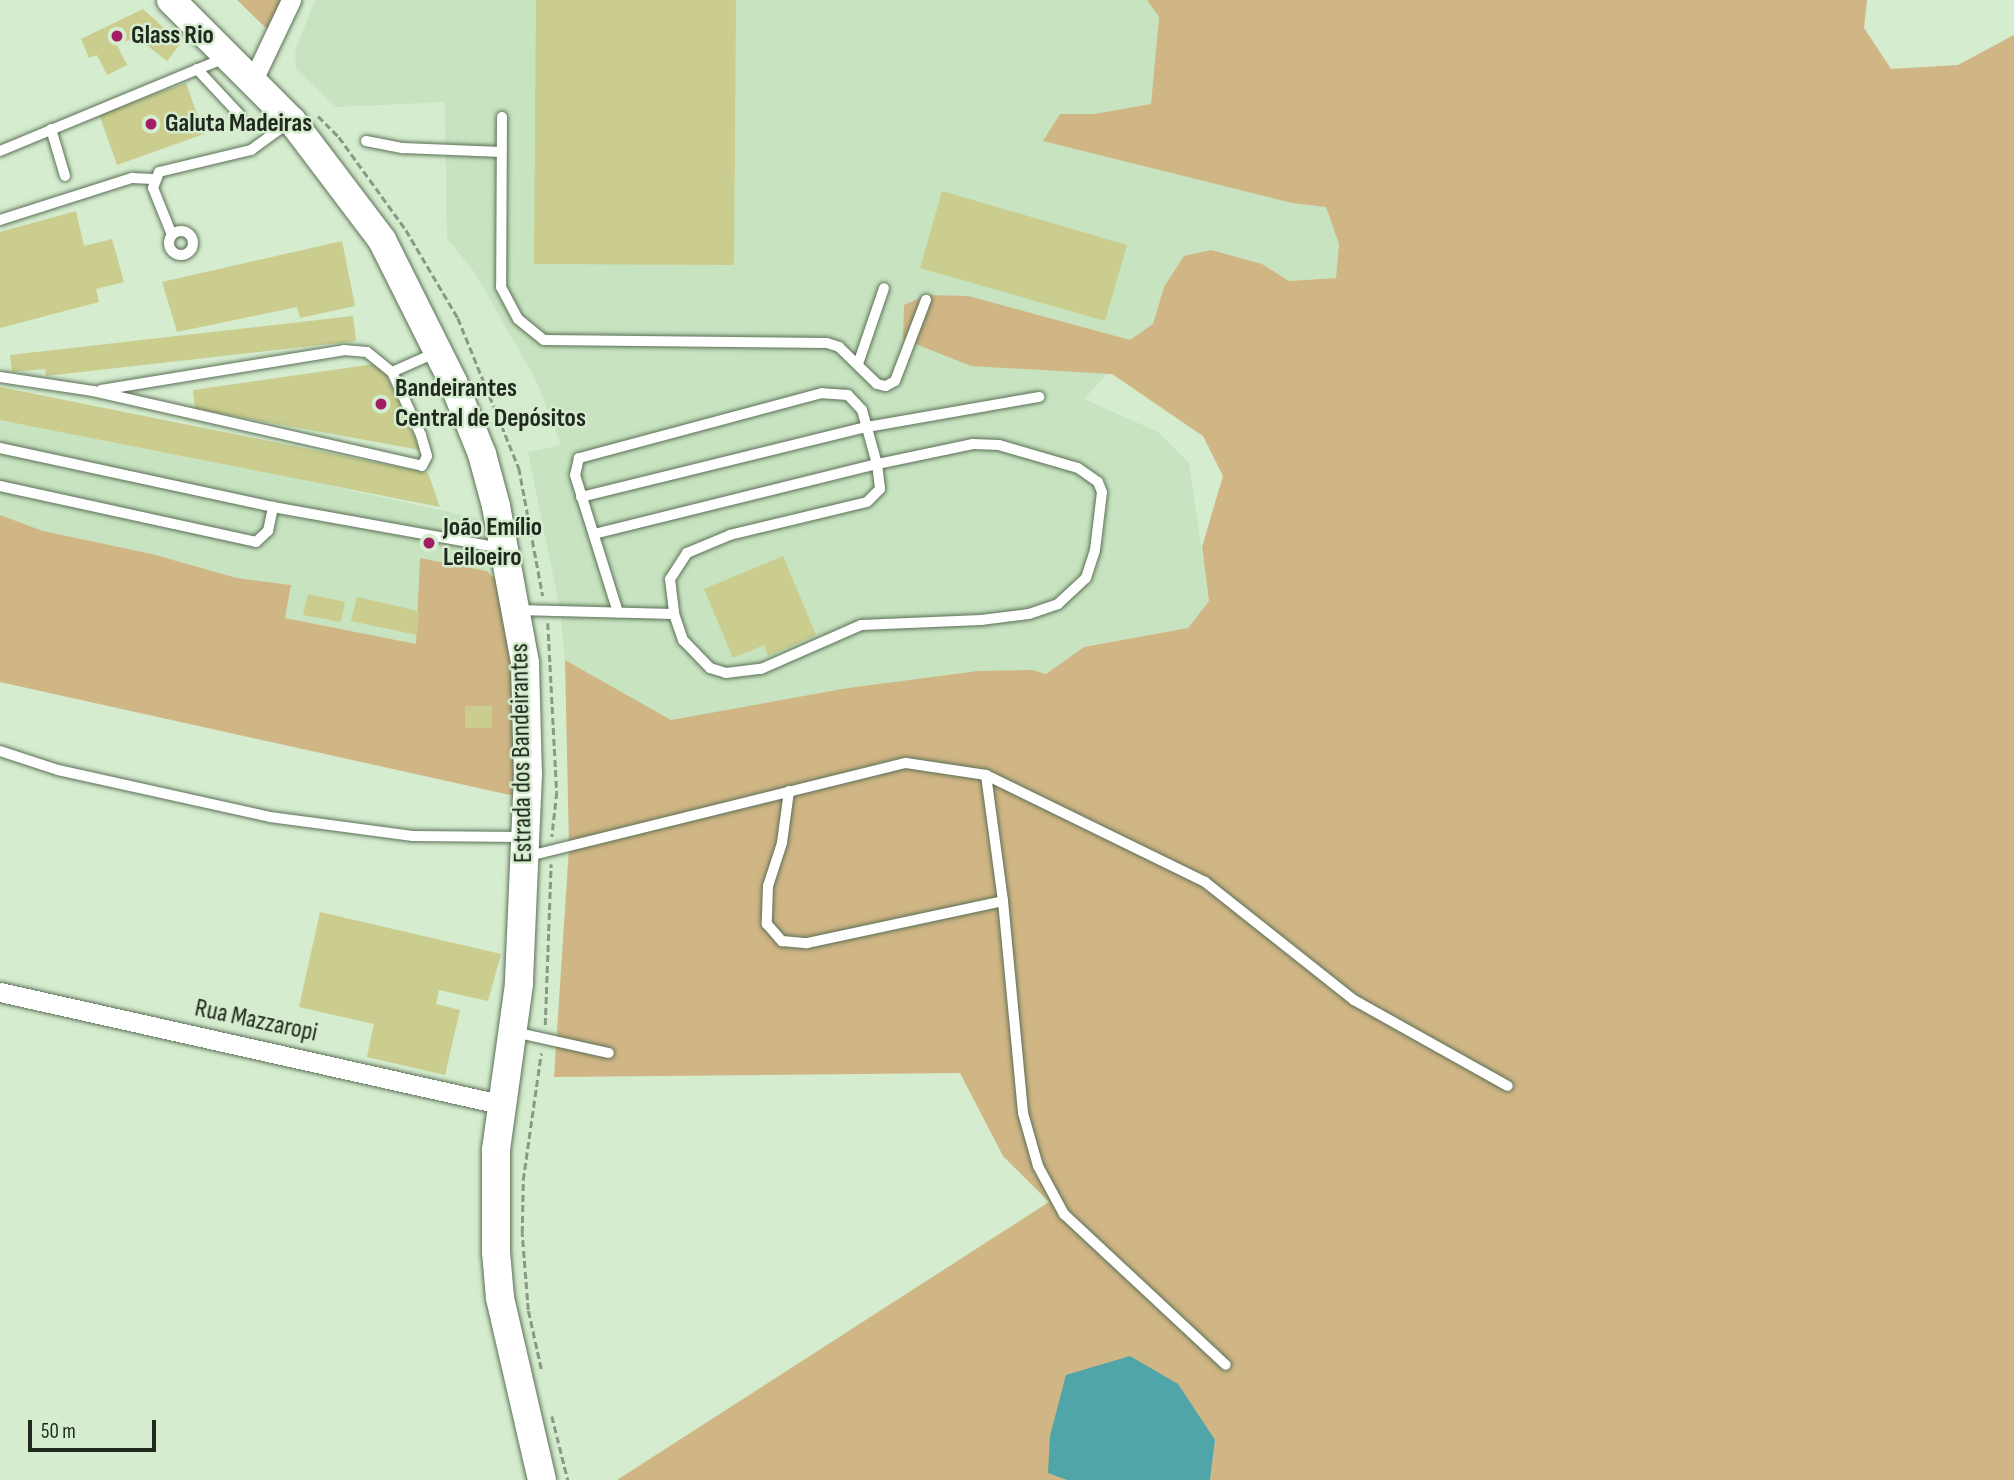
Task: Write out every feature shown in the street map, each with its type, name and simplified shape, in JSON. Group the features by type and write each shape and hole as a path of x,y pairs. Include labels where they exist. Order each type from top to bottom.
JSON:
{"main road":[{"name":"Estrada dos Bandeirantes","path":"171,0 253,80 303,116 382,240 439,352 482,454 517,610 525,675 534,848 512,1032 500,1104 495,1202 500,1298 542,1480"}],"street":[{"path":"253,80 291,0"},
{"name":"Rua Mazzaropi","path":"0,992 500,1104"}],"lane":[{"path":"0,151 229,56"},
{"path":"197,69 239,114"},
{"path":"0,220 132,178 153,179 167,169 251,150 303,116"},
{"path":"502,117 501,287 518,318 544,340 827,343 858,364 877,384 895,381 926,300"},
{"path":"51,129 65,176"},
{"path":"366,141 403,148 501,152"},
{"path":"153,179 172,235"},
{"path":"858,364 884,288"},
{"path":"0,377 93,391 422,466 427,456 421,435 392,372 367,352 344,350 93,391"},
{"path":"392,372 439,352"},
{"path":"594,534 877,464 986,444 1025,451 1078,468 1098,482 1102,492 1099,529 1086,578 1058,604 1029,614 861,625 784,660 745,672 710,668 694,657 674,614 670,579 687,553 730,535 867,502 880,489 877,464 867,427 855,400 838,392 822,393 586,454 575,468 581,497 618,612"},
{"path":"581,497 867,427 1038,397"},
{"path":"0,448 273,507 505,548"},
{"path":"0,486 256,542 268,531 273,507"},
{"path":"517,610 674,614"},
{"path":"0,751 58,770 270,817 401,835 534,848 906,763 986,775 1205,882 1354,1000 1508,1086"},
{"path":"986,775 1003,901 1023,1113 1038,1166 1064,1214 1226,1365"},
{"path":"789,791 782,843 768,886 767,924 782,942 807,943 1003,901"},
{"path":"512,1032 609,1053"}],"path":[{"path":"303,116 339,137 439,280 487,379 519,468 546,611 556,792 534,848 543,1039 523,1180 522,1233 528,1310 542,1372"},
{"path":"550,1409 568,1480"}],"shaded area":[{"path":"237,0 281,0 267,29"},
{"path":"315,0 1147,0 1159,17 1151,104 1094,114 1060,114 1044,141 1292,203 1326,207 1339,244 1336,278 1289,281 1262,264 1164,287 1153,324 1084,399 1158,432 1189,463 1209,601 1188,628 1084,647 1046,674 1031,670 848,688 671,720 565,660 560,609 528,452 561,445 536,380 475,273 447,238 445,102 336,107 296,69 295,52"},
{"path":"1147,0 1867,0 1864,28 1891,69 1958,65 2014,35 2014,1480 1210,1480 1215,1440 1048,1472 1067,1480 617,1480 1049,1202 1003,1156 960,1073 554,1077 569,848 565,660 671,720 848,688 978,671 1032,670 1046,674 1084,647 1188,628 1209,601 1202,547 1223,476 1203,436 1112,374 971,366 903,339 904,305 927,295 968,296 1130,340 1153,324 1164,287 1184,256 1211,250 1262,264 1289,281 1336,278 1339,244 1326,207 1292,203 1043,141 1060,114 1094,114 1151,104 1159,17"},
{"path":"0,420 180,453 477,518 487,571 421,558 416,644 285,618 291,585 237,578 152,554 43,531 0,515"},
{"path":"0,515 43,531 152,554 237,578 291,585 285,618 416,644 420,558 487,571 502,586 513,650 515,796 0,682"}],"water":[{"path":"1130,1356 1178,1384 1215,1440 1210,1480 1067,1480 1048,1473 1050,1436 1066,1375"}],"building":[{"path":"536,0 736,0 734,265 534,264"},
{"path":"143,9 181,43 167,61 136,37 117,45 127,65 107,75 97,55 89,58 81,39"},
{"name":"Galuta Madeiras","path":"186,83 204,134 117,165 99,114"},
{"path":"942,191 1127,245 1105,321 920,268"},
{"path":"76,211 84,246 112,239 124,282 96,289 99,302 0,328 0,232"},
{"path":"342,241 355,306 300,318 297,307 177,332 162,282"},
{"path":"353,316 356,341 46,376 45,369 12,372 10,355"},
{"path":"381,363 420,450 195,409 193,390"},
{"path":"0,387 428,473 440,507 0,420"},
{"path":"783,556 816,635 768,656 764,645 733,658 704,589"},
{"path":"308,594 345,602 341,622 303,615"},
{"path":"357,597 419,611 417,635 351,621"},
{"path":"465,706 492,706 492,728 465,728"},
{"path":"320,912 501,954 488,1001 439,990 436,1004 460,1010 445,1075 367,1057 374,1024 299,1007"}],"place":[{"name":"Glass Rio","path":"117,36"},
{"name":"Galuta Madeiras","path":"151,124"},
{"name":"Bandeirantes Central de Depósitos","path":"381,404"},
{"name":"João Emílio Leiloeiro","path":"429,543"}]}
